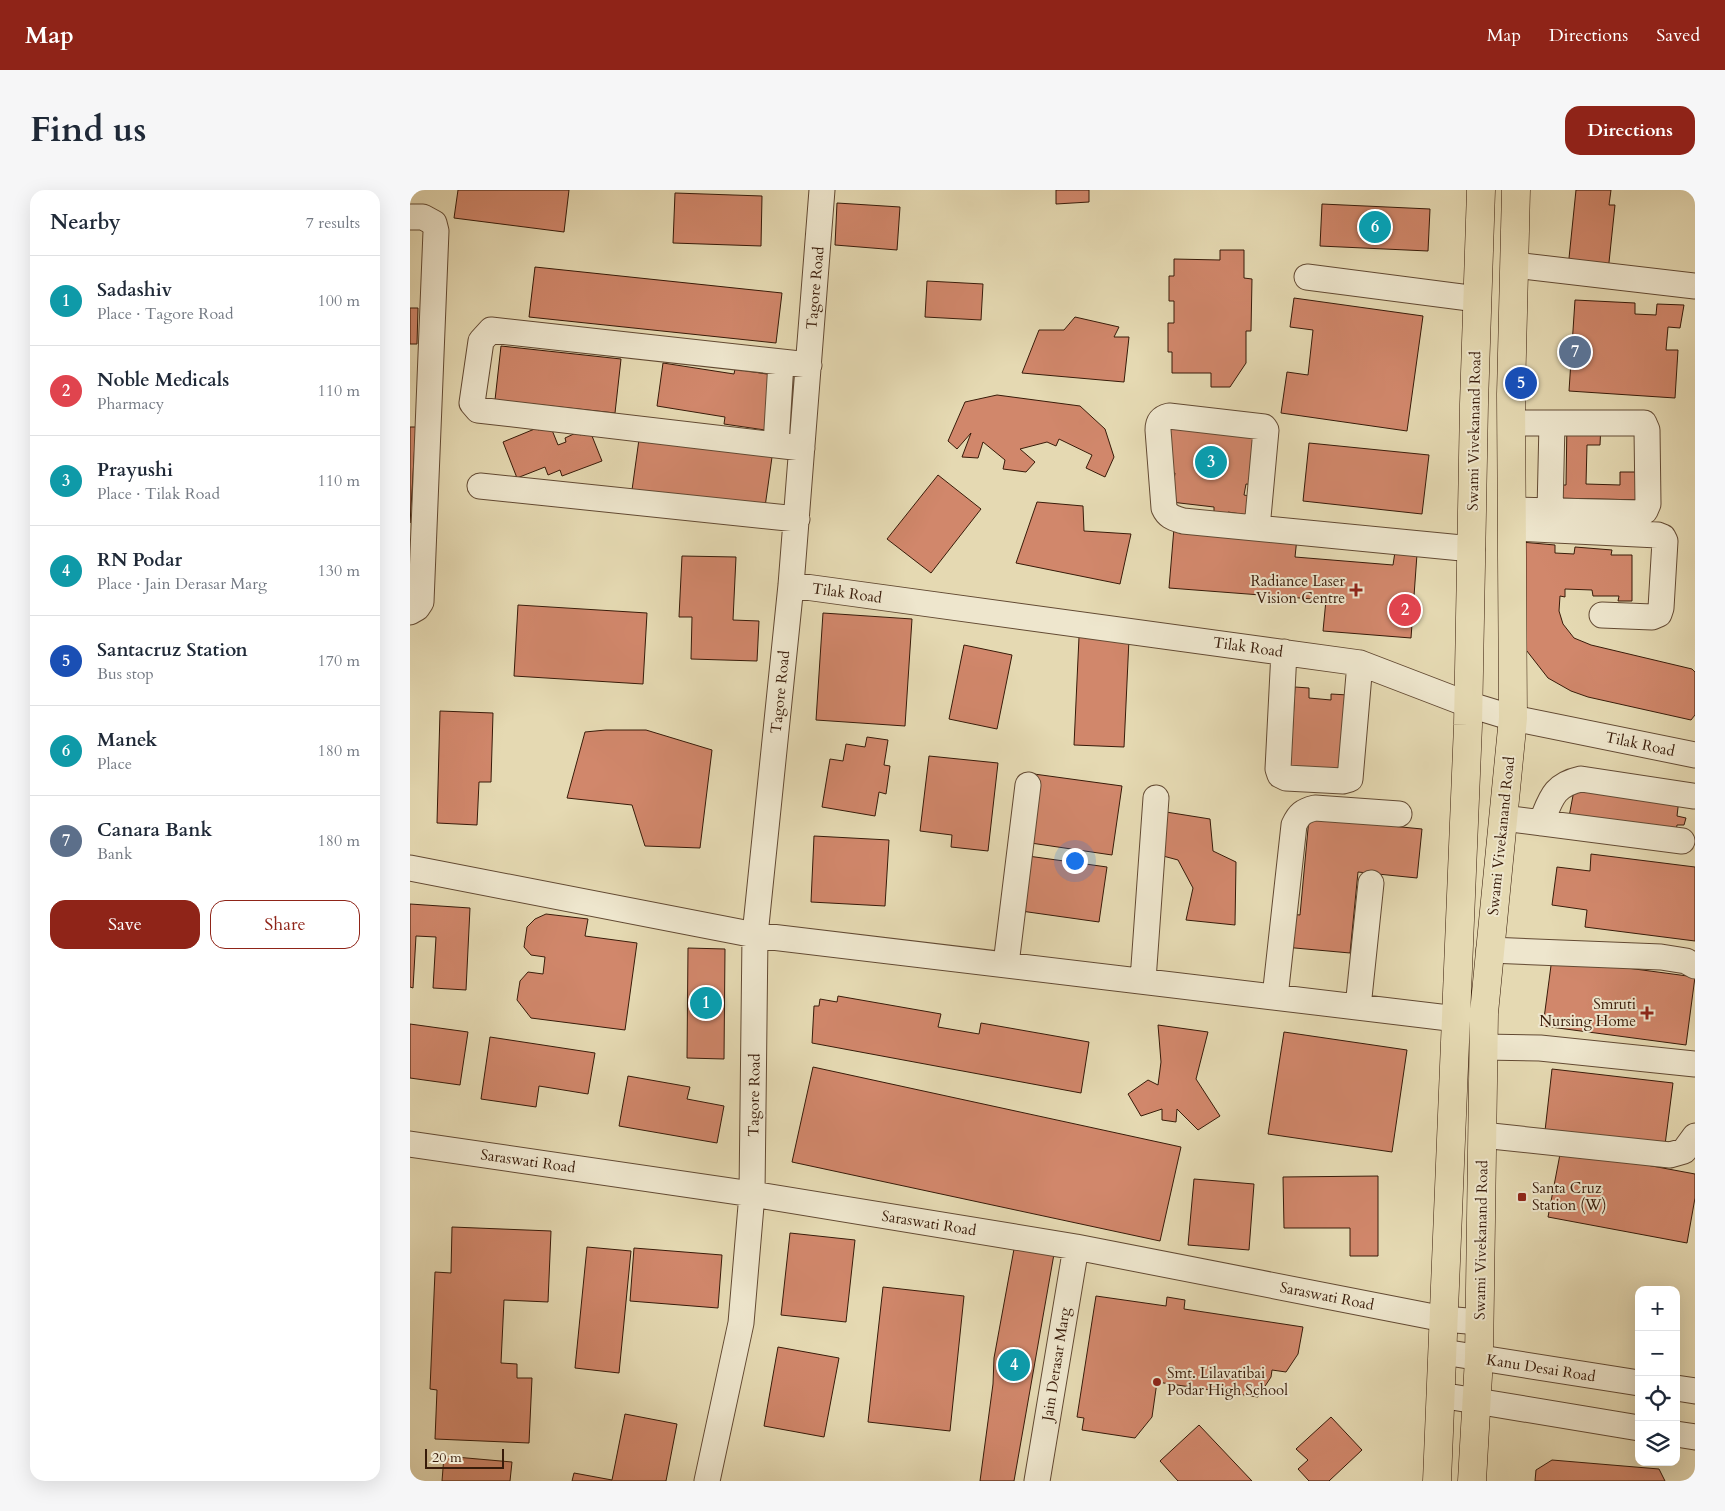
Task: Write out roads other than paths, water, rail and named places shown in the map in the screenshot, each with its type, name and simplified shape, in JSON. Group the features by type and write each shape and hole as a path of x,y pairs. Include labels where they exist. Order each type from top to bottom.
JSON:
{"main road":[{"name":"Swami Vivekanand Road","path":"1437,1481 1468,725 1467,704 1481,190"},
{"name":"Swami Vivekanand Road","path":"1472,1481 1480,1322 1483,1047 1489,950 1513,718 1511,423 1516,190"}],"street":[{"name":"Tagore Road","path":"707,1481 741,1323 752,1194 755,935 797,519 822,190"},
{"path":"410,217 429,220 434,223 436,231 419,417 421,602 417,608 410,612"},
{"path":"1514,264 1695,286"},
{"path":"1307,277 1477,299"},
{"path":"802,448 478,410 472,403 481,341 491,330 808,365"},
{"path":"776,445 781,362"},
{"path":"1257,528 1266,430 1264,427 1168,416 1163,418 1160,421 1158,430 1164,508 1167,514 1183,521 1472,549"},
{"path":"1511,423 1644,423 1647,430 1648,504 1645,511 1641,513 1550,511 1512,519"},
{"path":"1550,511 1552,423"},
{"path":"480,486 797,519"},
{"path":"1512,519 1663,537 1661,608 1659,614 1652,617 1602,615"},
{"name":"Tilak Road","path":"791,585 1360,663 1467,704 1513,718 1695,756"},
{"path":"1284,652 1278,768 1280,776 1286,778 1343,781 1350,779 1360,663"},
{"path":"1541,823 1551,797 1566,782 1581,779 1693,797"},
{"path":"1006,964 1028,785"},
{"path":"1143,980 1156,798"},
{"path":"1275,997 1294,824 1298,815 1305,810 1314,808 1399,814"},
{"path":"1503,818 1682,841"},
{"path":"410,868 755,935 1457,1019"},
{"path":"1358,1007 1372,883"},
{"path":"1489,950 1660,957 1686,961 1695,966"},
{"path":"1483,1047 1540,1048 1695,1064"},
{"path":"1482,1135 1670,1155 1684,1151 1695,1136"},
{"name":"Saraswati Road","path":"410,1144 752,1194 1076,1246 1444,1318 1480,1322"},
{"name":"Jain Derasar Marg","path":"1037,1481 1076,1246"},
{"name":"Kanu Desai Road","path":"1443,1352 1635,1382"},
{"path":"1680,1389 1695,1391"},
{"path":"1440,1395 1635,1427"},
{"path":"1680,1435 1695,1437"}],"place":[{"name":"Manek","path":"1375,227"},
{"name":"Canara Bank","path":"1575,352"},
{"name":"Santacruz Station","path":"1521,383"},
{"name":"Prayushi","path":"1211,462"},
{"name":"Radiance Laser Vision Centre","path":"1356,590"},
{"name":"Noble Medicals","path":"1405,610"},
{"name":"Sadashiv","path":"706,1003"},
{"name":"Smruti Nursing Home","path":"1647,1013"},
{"name":"Santa Cruz Station (W)","path":"1522,1197"},
{"name":"RN Podar","path":"1014,1365"},
{"name":"Smt. Lilavatibai Podar High School","path":"1157,1382"}]}
